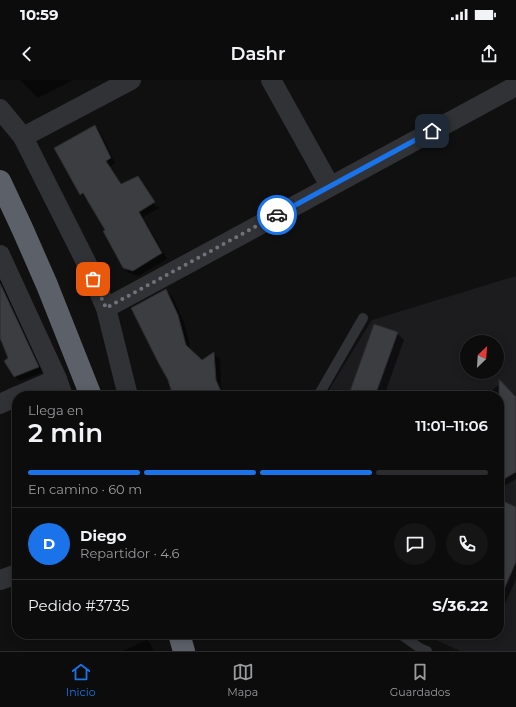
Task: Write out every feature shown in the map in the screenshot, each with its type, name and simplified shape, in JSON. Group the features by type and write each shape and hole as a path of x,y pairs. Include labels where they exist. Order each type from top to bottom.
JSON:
{"highway":[{"path":"0,181 47,285 89,391"},
{"path":"180,639 184,651"}],"street":[{"path":"23,137 131,80"},
{"path":"271,80 330,186"},
{"path":"106,308 516,86"},
{"path":"0,109 23,137 87,264 106,308 127,391"},
{"path":"0,255 60,388 44,391"},
{"path":"0,404 12,399"},
{"path":"0,580 12,576"}],"lane":[{"path":"321,391 363,318"},
{"path":"407,639 427,651"}],"shaded area":[{"path":"516,276 516,651 460,651 434,639 504,639 504,391 328,391 372,320"}],"building":[{"path":"95,125 111,158 106,161 121,184 138,176 155,202 139,212 162,253 133,271 123,268 103,231 105,230 83,193 80,195 54,148"},
{"path":"0,283 39,367 14,377 4,361 8,358 0,338"},
{"path":"166,289 178,315 186,345 202,360 214,352 216,380 221,391 171,391 168,380 131,308"},
{"path":"374,324 398,332 377,391 350,391"},
{"path":"499,379 516,397 516,472 504,479 504,391 499,391"},
{"path":"504,501 516,507 516,562 504,590"}],"way so far":[{"path":"93,279 106,308 277,215"}],"route":[{"path":"277,215 432,131"}]}
